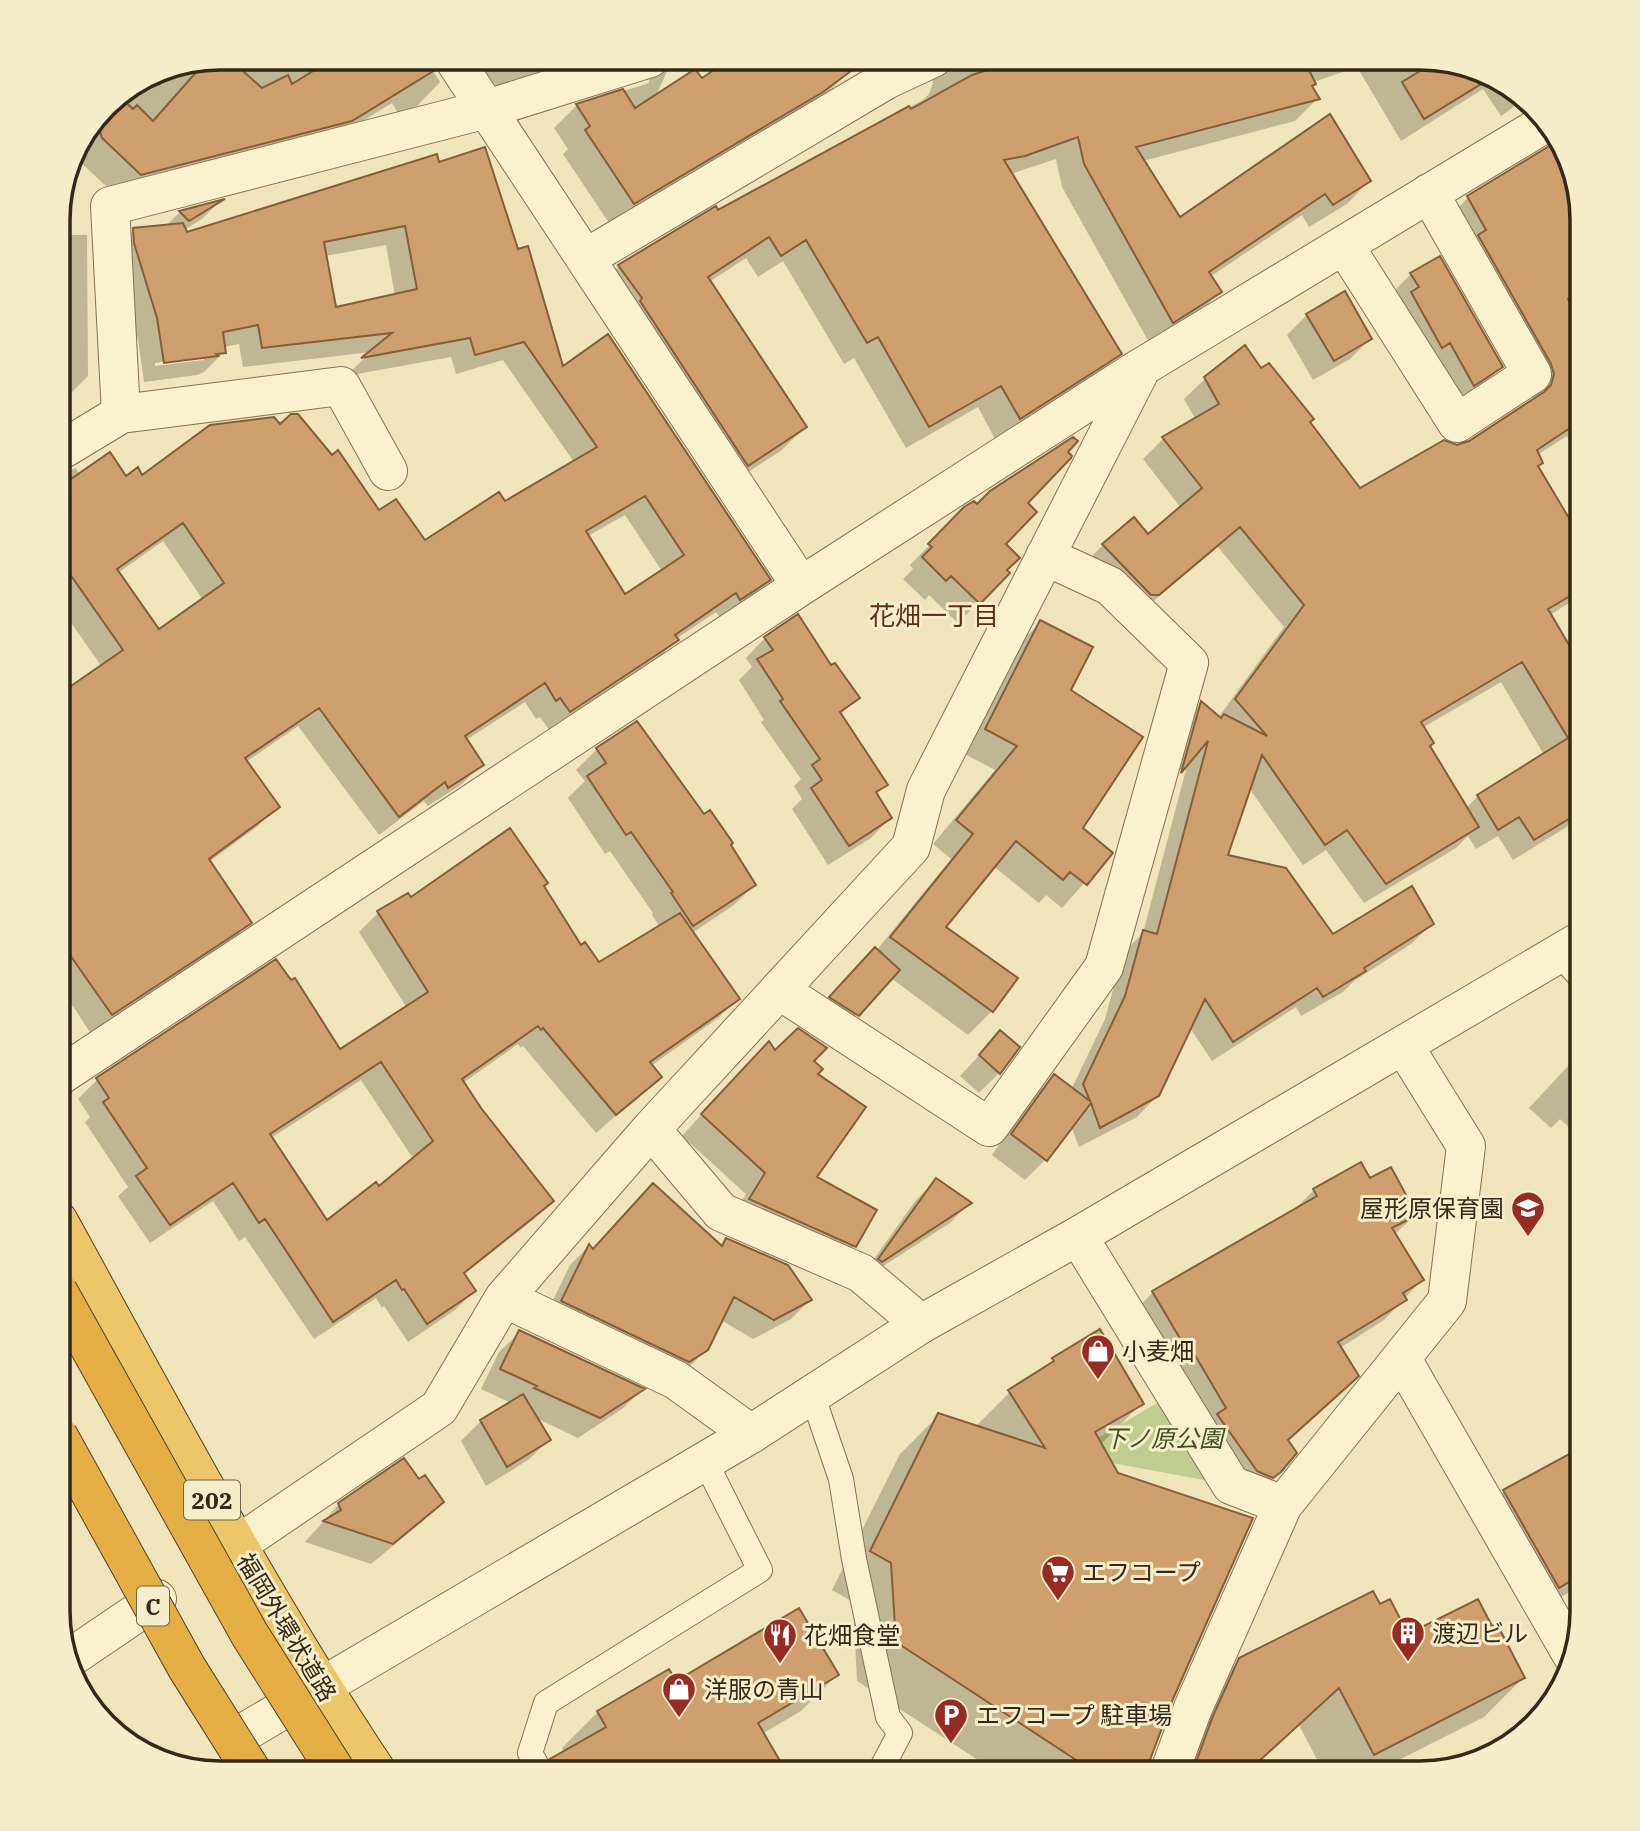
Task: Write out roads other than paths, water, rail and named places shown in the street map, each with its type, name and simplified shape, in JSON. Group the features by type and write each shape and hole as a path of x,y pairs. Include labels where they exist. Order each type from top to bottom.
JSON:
{"highway":[{"name":"福岡外環状道路","path":"70,1242 237,1545 320,1685 370,1761"},
{"path":"70,1312 250,1635 329,1761"},
{"path":"70,1441 157,1599 254,1761"},
{"name":"C","path":"70,1457 187,1668 245,1761"}],"street":[{"path":"461,70 801,586"},
{"path":"121,414 110,206 486,109 611,70"},
{"path":"586,258 877,70"},
{"path":"70,1069 801,586 1142,367 1538,128"},
{"path":"1343,245 1457,423 1532,374 1429,193"},
{"path":"237,1545 439,1408 504,1297 651,1129 911,847 926,790 1142,367"},
{"path":"70,445 121,414 341,386 388,471"},
{"path":"779,990 989,1127 1104,967 1189,663 1111,586 1045,556"},
{"path":"238,1735 751,1434 921,1324 1404,1046 1570,960"},
{"path":"1173,1761 1193,1708 1283,1505 1447,1301 1466,1146 1404,1046"},
{"path":"651,1129 721,1212 861,1273 921,1324"},
{"path":"1078,1236 1231,1485 1283,1505"},
{"path":"504,1297 676,1380 751,1434"},
{"path":"1402,1359 1566,1645"},
{"path":"77,1654 157,1599"}],"lane":[{"path":"812,1394 841,1479 854,1559 888,1717 900,1733 885,1761"},
{"path":"534,1761 530,1753 546,1703 760,1570 705,1461"}],"place":[{"name":"屋形原保育園","path":"1528,1238"},
{"name":"小麦畑","path":"1098,1381"},
{"name":"エフコープ","path":"1058,1602"},
{"name":"渡辺ビル","path":"1408,1663"},
{"name":"花畑食堂","path":"780,1665"},
{"name":"洋服の青山","path":"679,1719"},
{"name":"エフコープ 駐車場","path":"951,1745"}],"district":[{"name":"花畑一丁目","path":"934,615"}],"park label":[{"name":"下ノ原公園","path":"1163,1438"}]}
